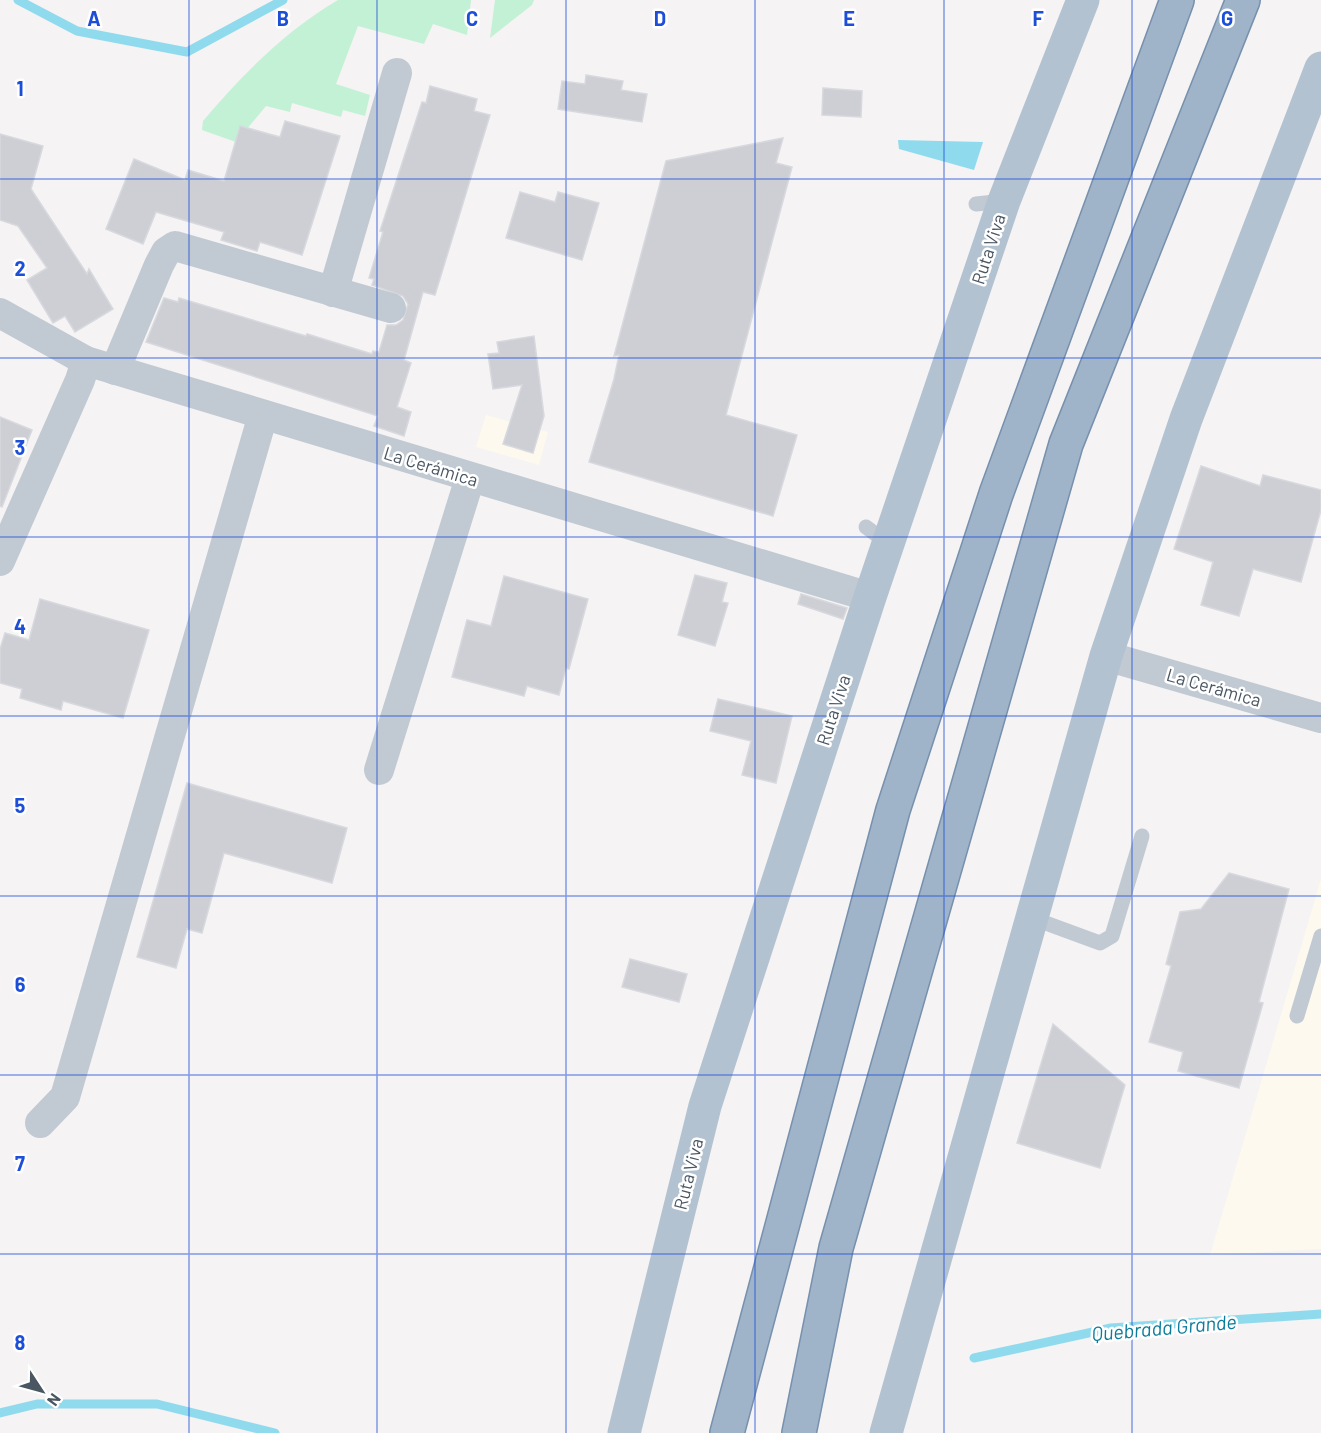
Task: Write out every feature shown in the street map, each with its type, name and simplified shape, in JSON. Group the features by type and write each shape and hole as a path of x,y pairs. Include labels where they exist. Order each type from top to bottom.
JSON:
{"highway":[{"path":"727,1433 893,810 996,494 1177,0"},
{"path":"800,1430 836,1248 1066,444 1243,0"}],"main road":[{"name":"Ruta Viva","path":"624,1433 705,1106 870,597 877,535 990,202 1080,1"},
{"path":"886,1433 1106,656 1186,419 1321,68"}],"street":[{"path":"333,292 397,73"},
{"path":"115,370 159,265 166,252 175,246 391,308"},
{"name":"La Cerámica","path":"0,314 86,361 870,597"},
{"path":"0,561 80,380 86,361"},
{"path":"40,1123 65,1096 263,415"},
{"path":"380,770 470,477"},
{"name":"La Cerámica","path":"1106,656 1320,713"}],"lane":[{"path":"1032,918 1100,943 1107,941 1113,936 1142,836"},
{"path":"1297,1016 1321,936"}],"shaded area":[{"path":"486,415 548,432 539,465 476,447"},
{"path":"1321,879 1321,1249 1210,1255"}],"green space":[{"path":"338,0 471,0 467,35 433,24 424,44 358,26 336,84 370,95 365,116 343,110 341,117 292,103 290,112 266,106 236,142 202,130 203,121 265,55 300,26"},
{"path":"495,0 534,0 532,5 490,38"}],"water":[{"path":"898,140 983,142 974,170 899,149"}],"building":[{"path":"586,75 623,81 621,90 647,94 642,122 558,109 562,81 585,84"},
{"path":"430,86 477,99 474,111 490,115 435,295 423,292 404,360 411,363 397,407 411,412 404,436 374,426 378,416 146,342 164,298 178,302 179,298 372,354 373,351 379,352 387,325 396,325 403,320 408,304 403,296 372,285 374,279 369,278 383,232 380,231 422,102 426,103"},
{"path":"823,88 862,91 861,117 822,115"},
{"path":"285,121 340,136 302,255 260,242 257,251 221,240 224,232 156,212 143,244 106,229 134,159 185,180 188,170 224,181 240,126 280,137"},
{"path":"0,134 43,146 31,189 87,274 89,269 113,309 75,332 65,316 53,323 27,280 47,268 18,226 0,220"},
{"path":"783,138 776,163 792,167 726,415 797,435 773,516 589,462 614,379 619,355 614,356 666,161"},
{"path":"520,192 555,202 558,192 599,203 582,260 506,238"},
{"path":"534,336 544,416 533,453 503,444 522,385 493,389 488,354 499,353 497,342"},
{"path":"0,417 32,430 2,507 0,506"},
{"path":"1201,466 1260,486 1263,475 1321,490 1321,510 1301,582 1253,569 1239,616 1201,605 1213,562 1174,549"},
{"path":"695,575 727,583 722,602 728,603 715,646 678,635"},
{"path":"504,576 588,599 569,669 566,668 559,695 527,686 524,696 452,677 467,620 491,626"},
{"path":"801,594 847,608 843,619 798,604"},
{"path":"40,599 149,630 123,718 63,701 61,710 20,698 22,689 0,683 0,649 5,633 29,640"},
{"path":"718,699 792,716 776,783 742,775 751,741 710,731"},
{"path":"187,783 347,828 332,883 224,853 202,933 187,929 176,968 137,957"},
{"path":"1229,873 1289,889 1259,1002 1263,1003 1239,1088 1178,1071 1183,1052 1149,1042 1171,966 1166,964 1180,912 1201,909"},
{"path":"630,959 687,974 679,1002 622,987"},
{"path":"1053,1024 1125,1085 1100,1168 1017,1143"}],"waterway":[{"path":"18,0 77,31 187,52 283,0"},
{"name":"Quebrada Grande","path":"974,1358 1111,1328 1321,1314"},
{"name":"Quebrada Grande","path":"0,1413 37,1404 157,1404 275,1433"}]}
